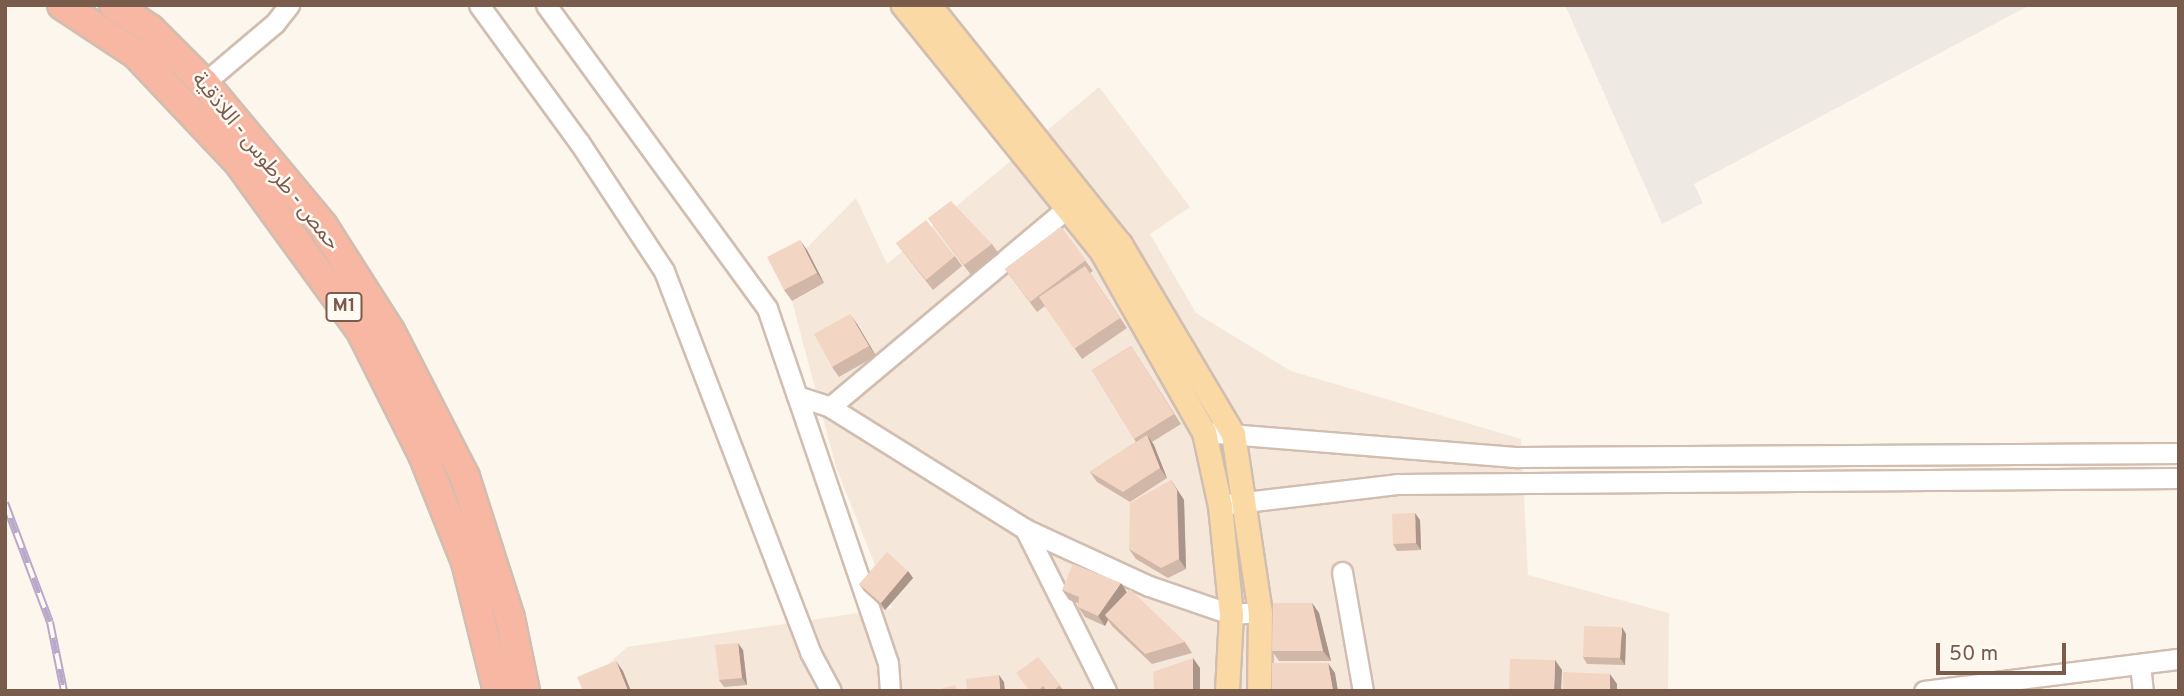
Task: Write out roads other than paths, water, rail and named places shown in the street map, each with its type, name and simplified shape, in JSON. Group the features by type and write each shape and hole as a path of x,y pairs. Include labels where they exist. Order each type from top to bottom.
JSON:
{"highway":[{"name":"حمص - طرطوس - اللاذقية","path":"62,5 136,54 239,163 361,331 424,457 466,562 498,691"},
{"name":"حمص - طرطوس - اللاذقية","path":"114,5 150,29 204,83 323,226 390,331 465,477 510,618 525,691"}],"main road":[{"path":"903,5 1102,252 1204,432 1220,506 1231,614 1227,691"},
{"path":"929,5 1120,244 1233,435 1260,612 1259,691"}],"street":[{"path":"204,83 275,23 289,5"},
{"path":"479,5 579,142 664,271 810,652 831,691"},
{"path":"546,5 767,308 888,663 890,691"},
{"path":"830,407 1067,208"},
{"path":"797,396 830,407 1025,530 1149,586 1231,614 1260,612"},
{"path":"1204,432 1518,457 2179,453"},
{"path":"1220,506 1397,484 2179,478"},
{"path":"1025,530 1106,691"},
{"path":"1342,572 1363,691"},
{"path":"1924,691 2179,659"},
{"path":"2140,664 2143,691"}],"railway":[{"path":"5,503 50,622 64,691"}]}
